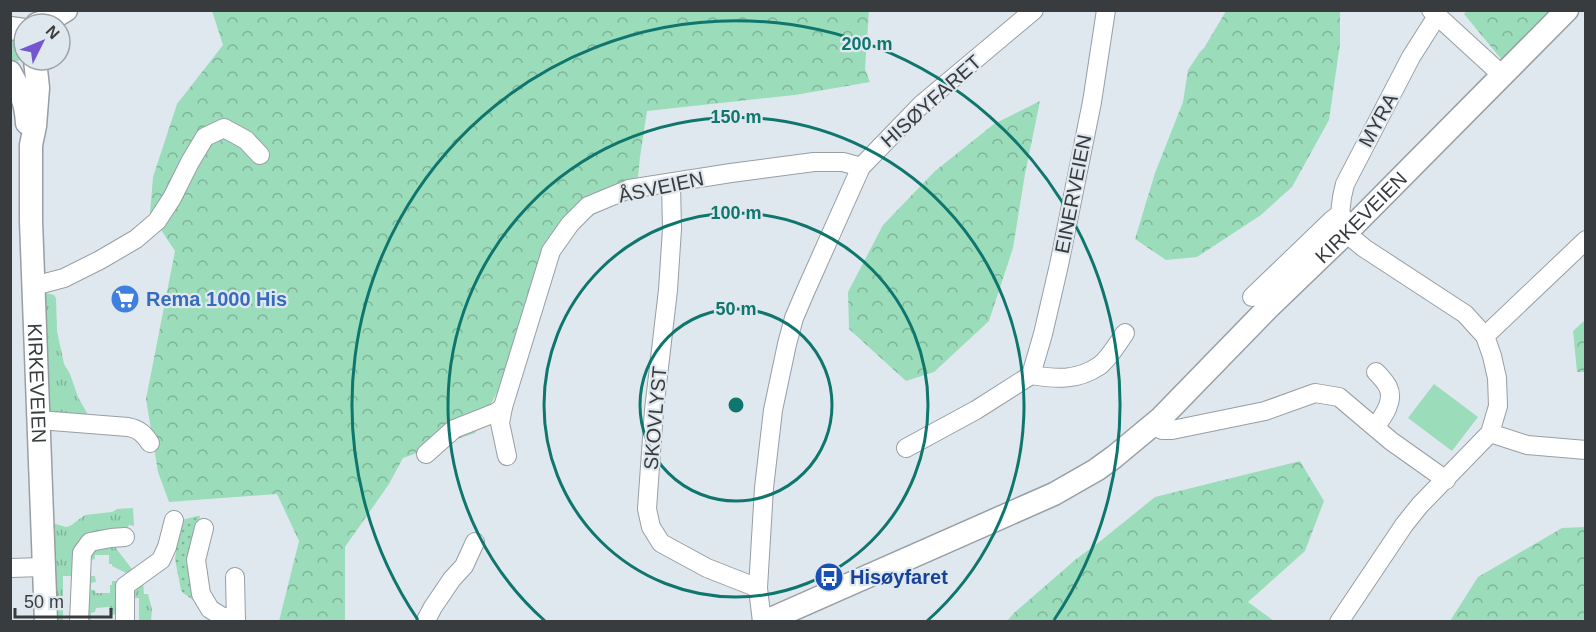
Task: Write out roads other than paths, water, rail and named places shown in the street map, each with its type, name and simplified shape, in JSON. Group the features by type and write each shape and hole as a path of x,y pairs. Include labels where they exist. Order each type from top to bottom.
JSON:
{"main road":[{"name":"KIRKEVEIEN","path":"763,621 1054,494 1114,457 1154,424 1346,225 1567,10"},
{"name":"KIRKEVEIEN","path":"10,72 26,106 27,125 32,145"},
{"name":"KIRKEVEIEN","path":"36,72 38,88 32,145 31,222 46,621"}],"street":[{"name":"HISØYFARET","path":"763,621 758,588 764,488 773,410 794,318 806,290 861,167 921,105 1034,10"},
{"name":"EINERVEIEN","path":"1031,375 1059,266 1092,102 1106,10"},
{"path":"1434,13 1502,75"},
{"name":"MYRA","path":"1346,225 1342,198 1345,184 1434,13"},
{"path":"34,286 64,278 100,261 136,239 157,221 205,137 224,128 246,140 260,155"},
{"name":"ÅSVEIEN","path":"507,456 500,423 503,407 551,251 570,224 588,206 629,189 731,173 814,162 843,162 861,167"},
{"name":"SKOVLYST","path":"670,184 672,229 668,290 654,410 647,509 651,527 662,543 707,568 758,588"},
{"path":"1252,297 1332,220 1346,225 1364,248 1465,314 1485,336 1492,356 1497,378 1498,406 1490,433 1420,505 1339,621"},
{"path":"1485,336 1586,240"},
{"path":"906,448 975,410 1031,375 1053,379 1076,378 1100,366 1125,333"},
{"path":"1375,428 1387,409 1390,398 1388,386 1376,372"},
{"path":"1154,424 1162,430 1172,430 1265,411 1315,393 1328,394 1339,398 1357,411 1375,428 1446,480"},
{"path":"426,454 454,429 497,412 503,407"},
{"path":"39,420 135,428 144,434 150,443"},
{"path":"1490,433 1527,445 1586,450"},
{"path":"125,621 125,586 161,560 167,548 174,520"},
{"path":"204,528 196,560 201,594 210,609 236,621 235,577"},
{"path":"79,621 82,553 90,542 125,537"},
{"path":"425,621 464,566 475,542"},
{"path":"10,568 43,567"}],"place":[{"name":"Rema 1000 His","path":"125,299"},
{"name":"Hisøyfaret","path":"829,577"}]}
